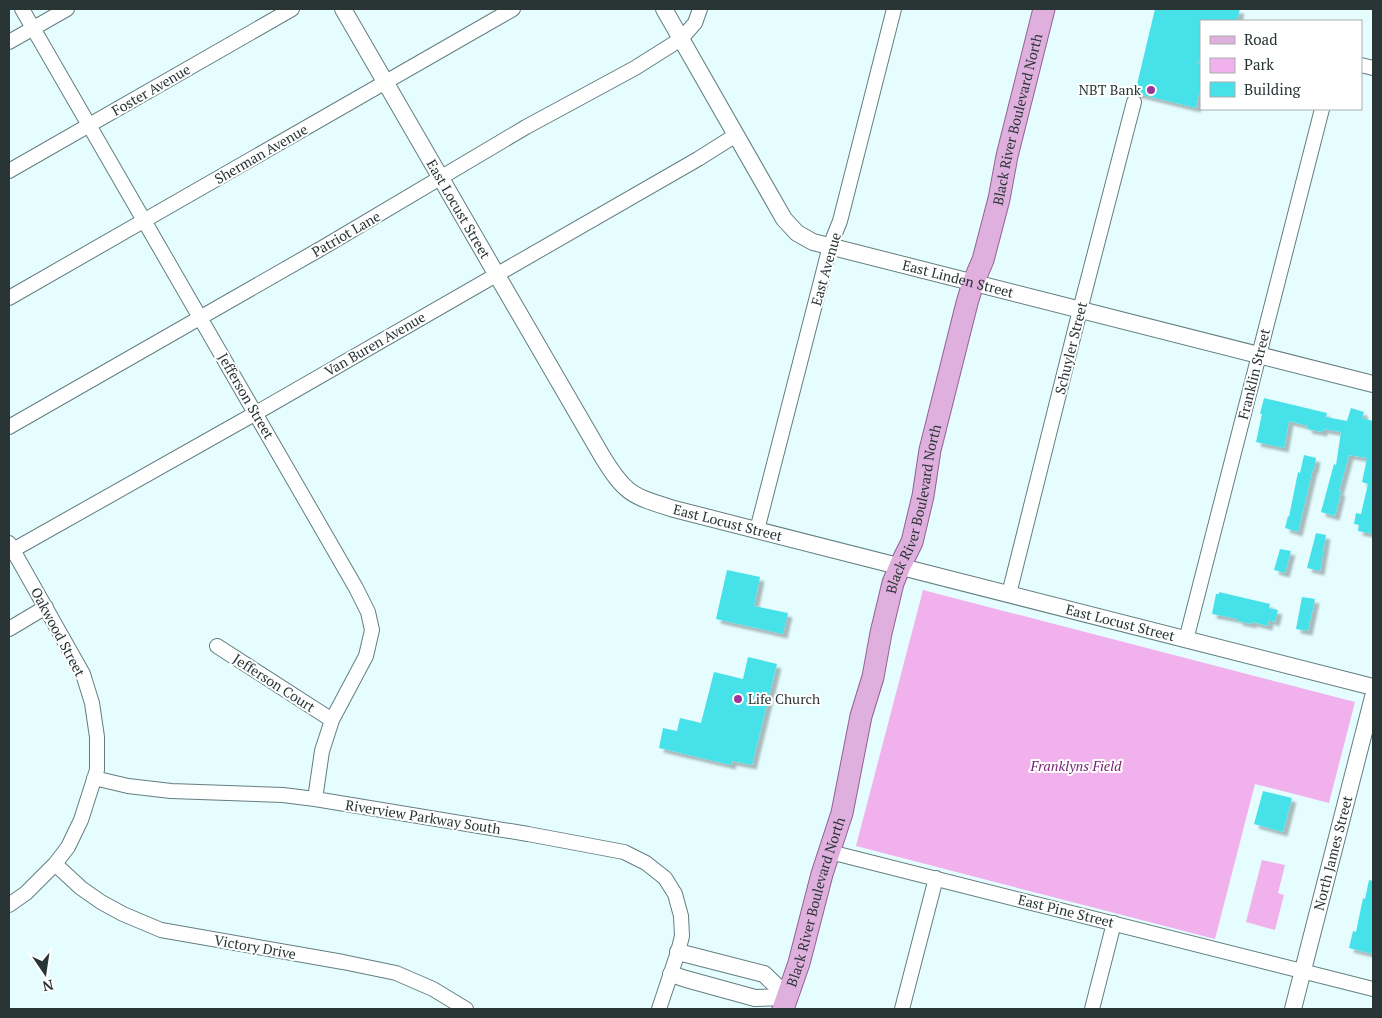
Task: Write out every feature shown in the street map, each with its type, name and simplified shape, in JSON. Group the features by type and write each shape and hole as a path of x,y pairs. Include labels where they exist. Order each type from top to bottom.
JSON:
{"main road":[{"name":"Black River Boulevard North","path":"785,1003 799,963 822,874 844,805 861,716 873,677 893,583 912,542 923,496 930,450 966,303 983,260 995,216 1007,156 1044,9"}],"street":[{"name":"Jefferson Street","path":"22,9 256,413 368,612 372,630 366,656 332,720 322,751 315,799"},
{"path":"9,42 67,9"},
{"name":"Foster Avenue","path":"9,170 292,9"},
{"name":"East Locust Street","path":"343,9 602,456 614,476 634,495 658,504 757,530 1373,687"},
{"name":"Sherman Avenue","path":"9,298 513,9"},
{"name":"East Linden Street","path":"664,9 784,219 797,232 813,242 1373,384"},
{"name":"Patriot Lane","path":"9,427 440,179 526,127 635,68 681,39 695,23 700,9"},
{"name":"East Avenue","path":"757,530 830,246 840,221 894,9"},
{"name":"Schuyler Street","path":"1009,594 1134,102"},
{"name":"Franklin Street","path":"1186,640 1322,110"},
{"name":"Van Buren Avenue","path":"11,547 256,413 698,159 736,135"},
{"name":"Oakwood Street","path":"9,905 26,893 55,864 68,847 81,820 97,770 97,738 92,703 83,674 11,547"},
{"path":"9,628 46,607"},
{"name":"Jefferson Court","path":"217,646 332,720"},
{"name":"North James Street","path":"1292,1009 1373,697"},
{"name":"Riverview Parkway South","path":"94,778 128,786 171,791 283,795 315,799 528,834 624,852 634,856 665,878 674,894 681,916 682,936 659,1009"},
{"name":"East Pine Street","path":"830,852 1373,989"},
{"name":"Victory Drive","path":"55,864 81,888 101,902 123,914 161,930 396,973 434,989 466,1009"},
{"path":"902,1009 936,878"},
{"path":"1092,1009 1114,923"},
{"path":"678,952 764,974 785,1003"},
{"path":"671,974 755,998 785,1003"}],"green space":[{"name":"Franklyns Field","path":"923,590 1355,702 1329,803 1255,784 1215,939 856,846"},
{"path":"1262,860 1285,865 1278,893 1284,895 1275,930 1246,922"}],"building":[{"path":"1155,9 1240,9 1237,20 1200,20 1200,56 1198,64 1200,64 1200,93 1196,108 1135,93"},
{"path":"1264,398 1327,413 1326,417 1347,421 1351,408 1364,412 1362,418 1373,421 1373,534 1358,531 1359,525 1354,524 1356,513 1361,514 1368,484 1362,482 1367,458 1349,455 1339,491 1341,492 1335,516 1321,512 1334,464 1336,465 1341,432 1323,429 1323,432 1307,429 1308,426 1289,421 1284,448 1256,442"},
{"path":"1304,455 1316,458 1298,532 1285,528 1298,472 1300,473"},
{"path":"1316,533 1326,535 1320,571 1307,568"},
{"path":"1280,549 1291,551 1285,573 1274,570"},
{"path":"727,570 760,577 754,606 788,613 783,634 716,619"},
{"path":"1219,592 1270,604 1269,608 1278,610 1275,622 1269,620 1268,626 1252,622 1252,624 1212,614 1216,594 1219,594"},
{"path":"1302,597 1315,599 1308,631 1296,629"},
{"name":"Life Church","path":"748,657 777,664 752,765 732,761 731,765 659,748 663,728 677,731 680,718 701,723 714,672 743,679"},
{"path":"1263,791 1292,798 1283,832 1254,824"},
{"path":"1369,880 1373,881 1373,954 1349,948 1353,931 1356,932"}],"place":[{"name":"NBT Bank","path":"1151,90"},
{"name":"Life Church","path":"738,699"}]}
